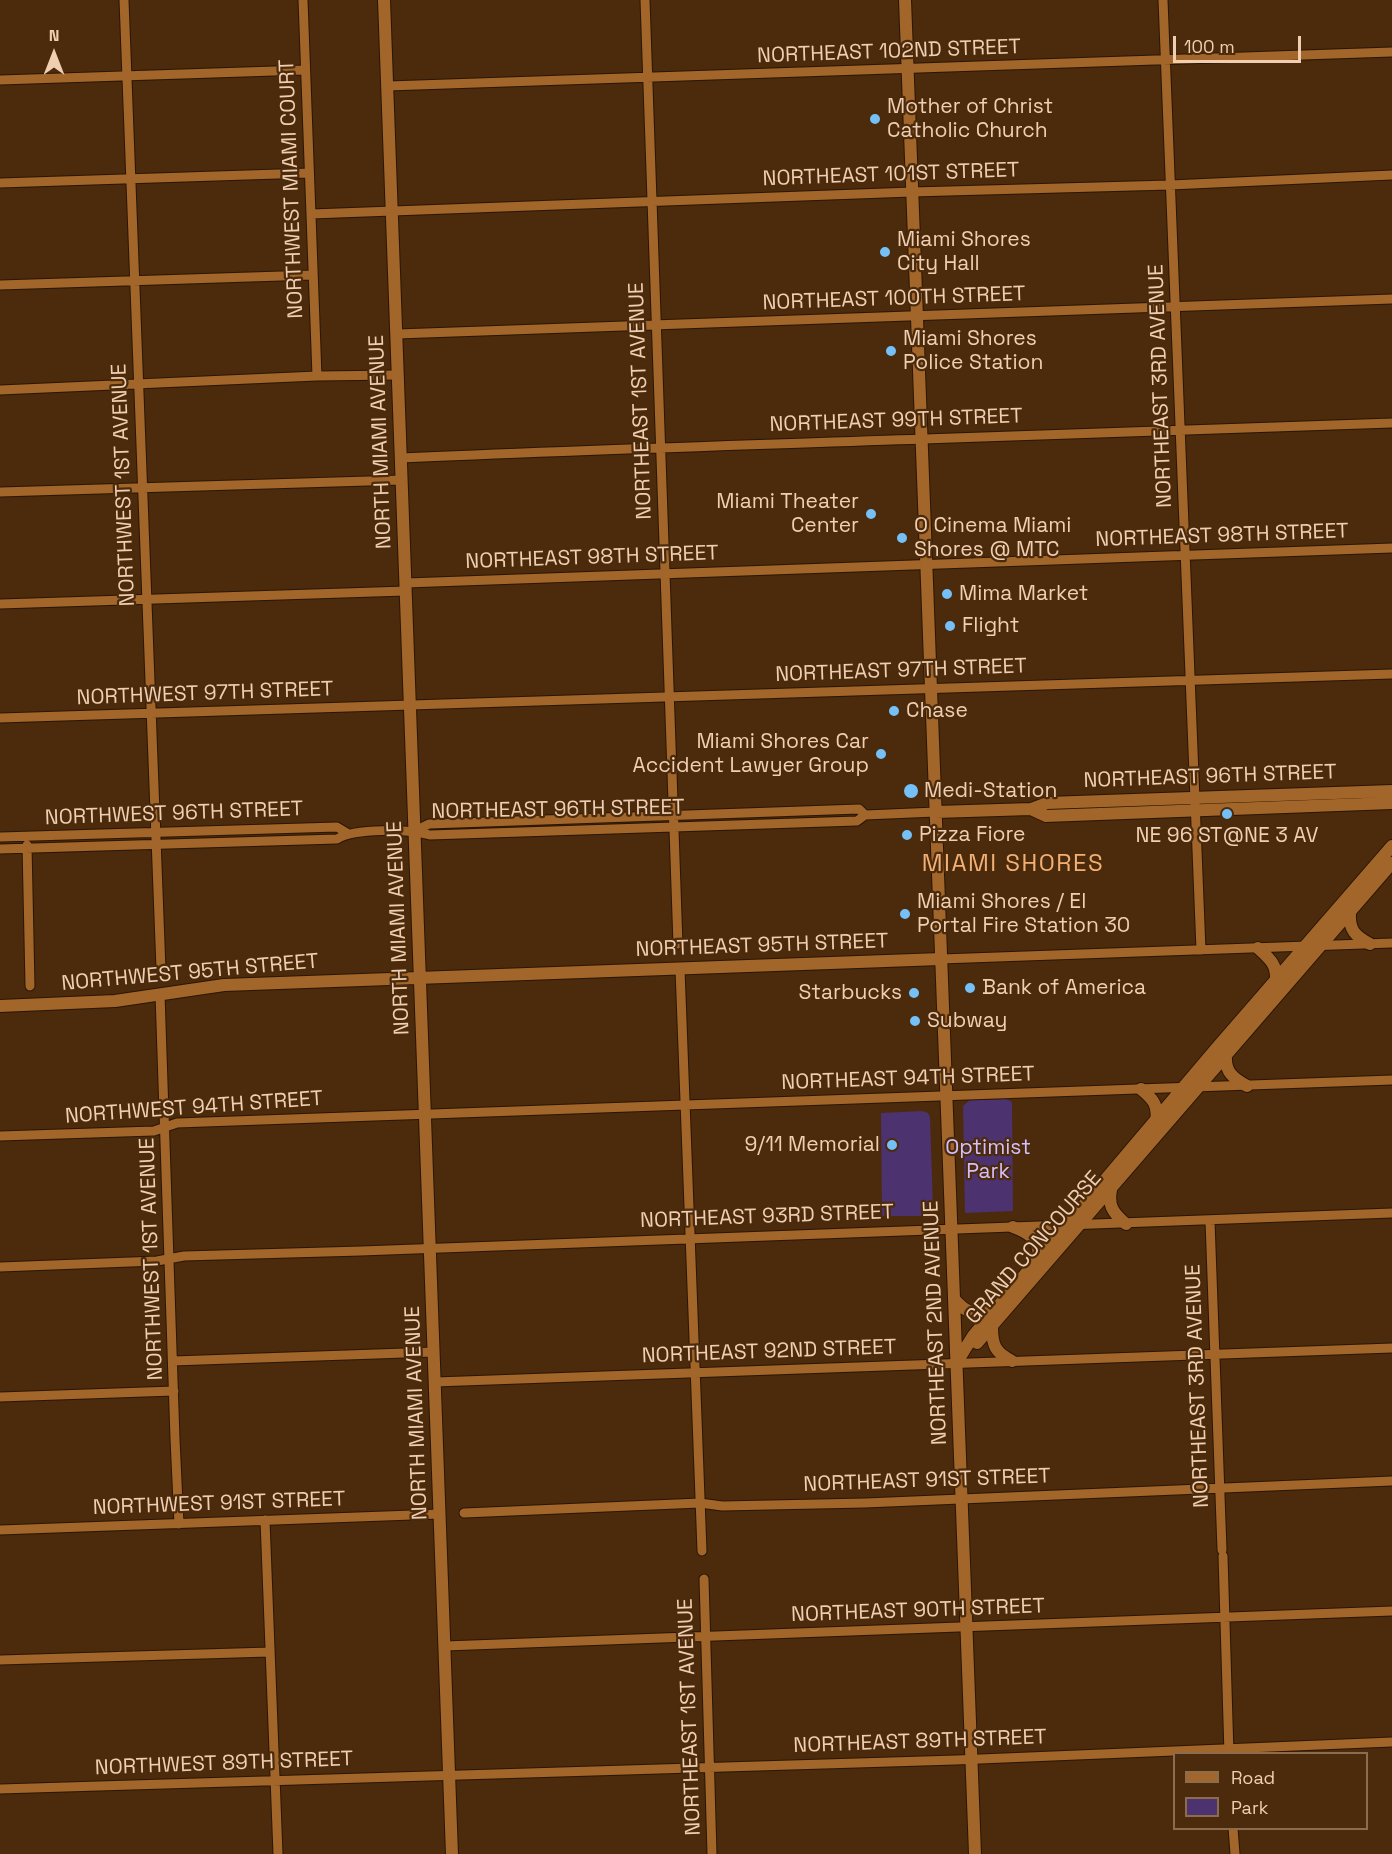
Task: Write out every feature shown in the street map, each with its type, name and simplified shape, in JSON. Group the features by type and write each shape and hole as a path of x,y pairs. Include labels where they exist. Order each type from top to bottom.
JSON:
{"main road":[{"name":"NORTH MIAMI AVENUE","path":"384,0 452,1854"},
{"name":"NORTHEAST 2ND AVENUE","path":"905,0 975,1854"},
{"name":"NORTHEAST 96TH STREET","path":"936,812 1031,809 1046,816 1196,804 1392,800"},
{"name":"GRAND CONCOURSE","path":"957,1363 969,1341 996,1308 1392,846"},
{"name":"GRAND CONCOURSE","path":"957,1363 992,1327 1392,863"},
{"path":"1350,913 1349,922 1354,934 1370,944"},
{"path":"1258,948 1273,962 1276,980"},
{"name":"NORTHEAST 95TH STREET","path":"420,978 941,959"},
{"name":"NORTHWEST 95TH STREET","path":"0,1006 95,1003 224,985 420,978"},
{"path":"1226,1056 1227,1070 1230,1075 1247,1086"},
{"path":"1141,1089 1155,1103 1156,1121"},
{"path":"1111,1190 1110,1207 1126,1224"},
{"path":"1013,1227 1034,1239 1038,1244 1039,1258"},
{"path":"954,1299 968,1312 976,1315 996,1308"},
{"path":"992,1327 992,1339 996,1352 1012,1361"}],"street":[{"name":"NORTHWEST 1ST AVENUE","path":"124,0 161,969"},
{"name":"NORTHWEST MIAMI COURT","path":"303,0 317,376"},
{"name":"NORTHEAST 1ST AVENUE","path":"645,0 678,944"},
{"name":"NORTHEAST 3RD AVENUE","path":"1163,0 1202,950"},
{"name":"NORTHEAST 102ND STREET","path":"388,86 1392,52"},
{"path":"0,80 305,70"},
{"path":"0,183 309,173"},
{"name":"NORTHEAST 101ST STREET","path":"311,214 392,209 1170,185 1392,175"},
{"path":"0,285 313,275"},
{"name":"NORTHEAST 100TH STREET","path":"397,334 1392,299"},
{"path":"0,390 317,376 398,375"},
{"name":"NORTHEAST 99TH STREET","path":"401,458 660,446 1392,423"},
{"path":"0,492 402,480"},
{"name":"NORTHEAST 98TH STREET","path":"0,604 406,587 664,573 1392,548"},
{"name":"NORTHEAST 97TH STREET","path":"410,706 1392,674"},
{"name":"NORTHWEST 97TH STREET","path":"0,718 410,706"},
{"name":"NORTHEAST 96TH STREET","path":"415,831 429,824 859,809 865,814"},
{"name":"NORTHEAST 96TH STREET","path":"415,831 430,835 857,821 865,814 936,812"},
{"name":"NORTHWEST 96TH STREET","path":"0,837 337,827 347,833"},
{"name":"NORTHWEST 96TH STREET","path":"0,849 337,839 347,833 415,831"},
{"path":"27,837 30,986"},
{"name":"NORTHEAST 95TH STREET","path":"941,959 1392,943"},
{"path":"680,969 702,1551"},
{"name":"NORTHWEST 1ST AVENUE","path":"160,994 179,1524"},
{"name":"NORTHEAST 94TH STREET","path":"425,1114 1392,1080"},
{"name":"NORTHWEST 94TH STREET","path":"0,1137 154,1131 177,1123 425,1114"},
{"name":"NORTHEAST 93RD STREET","path":"0,1267 157,1261 184,1256 1392,1213"},
{"name":"NORTHEAST 3RD AVENUE","path":"1210,1221 1229,1751"},
{"name":"NORTHEAST 92ND STREET","path":"435,1382 1392,1348"},
{"path":"173,1361 434,1352"},
{"path":"0,1397 174,1391"},
{"name":"NORTHEAST 91ST STREET","path":"464,1513 700,1503 722,1506 962,1498 1392,1481"},
{"name":"NORTHWEST 91ST STREET","path":"0,1530 440,1514"},
{"path":"265,1520 278,1854"},
{"name":"NORTHEAST 1ST AVENUE","path":"704,1579 712,1854"},
{"name":"NORTHEAST 90TH STREET","path":"445,1646 1392,1611"},
{"path":"0,1660 270,1652"},
{"name":"NORTHEAST 89TH STREET","path":"1197,1752 1392,1742"},
{"name":"NORTHEAST 89TH STREET","path":"450,1776 1173,1753"},
{"name":"NORTHWEST 89TH STREET","path":"0,1789 450,1776"},
{"path":"1233,1830 1235,1854"}],"green space":[{"name":"Optimist Park","path":"1006,1099 1012,1102 1013,1211 965,1213 963,1106 970,1100"},
{"path":"922,1111 928,1113 930,1117 933,1208 927,1216 882,1216 881,1113"}],"place":[{"name":"Mother of Christ Catholic Church","path":"875,119"},
{"name":"Miami Shores City Hall","path":"885,252"},
{"name":"Miami Shores Police Station","path":"891,351"},
{"name":"Miami Theater Center","path":"871,514"},
{"name":"O Cinema Miami Shores @ MTC","path":"902,538"},
{"name":"Mima Market","path":"947,594"},
{"name":"Flight","path":"950,626"},
{"name":"Chase","path":"894,711"},
{"name":"Miami Shores Car Accident Lawyer Group","path":"881,754"},
{"name":"Medi-Station","path":"911,791"},
{"name":"NE 96 ST@NE 3 AV","path":"1227,814"},
{"name":"Pizza Fiore","path":"907,835"},
{"name":"Miami Shores / El Portal Fire Station 30","path":"905,914"},
{"name":"Bank of America","path":"970,988"},
{"name":"Starbucks","path":"914,993"},
{"name":"Subway","path":"915,1021"},
{"name":"9/11 Memorial","path":"892,1145"}],"district":[{"name":"MIAMI SHORES","path":"1013,864"}]}
